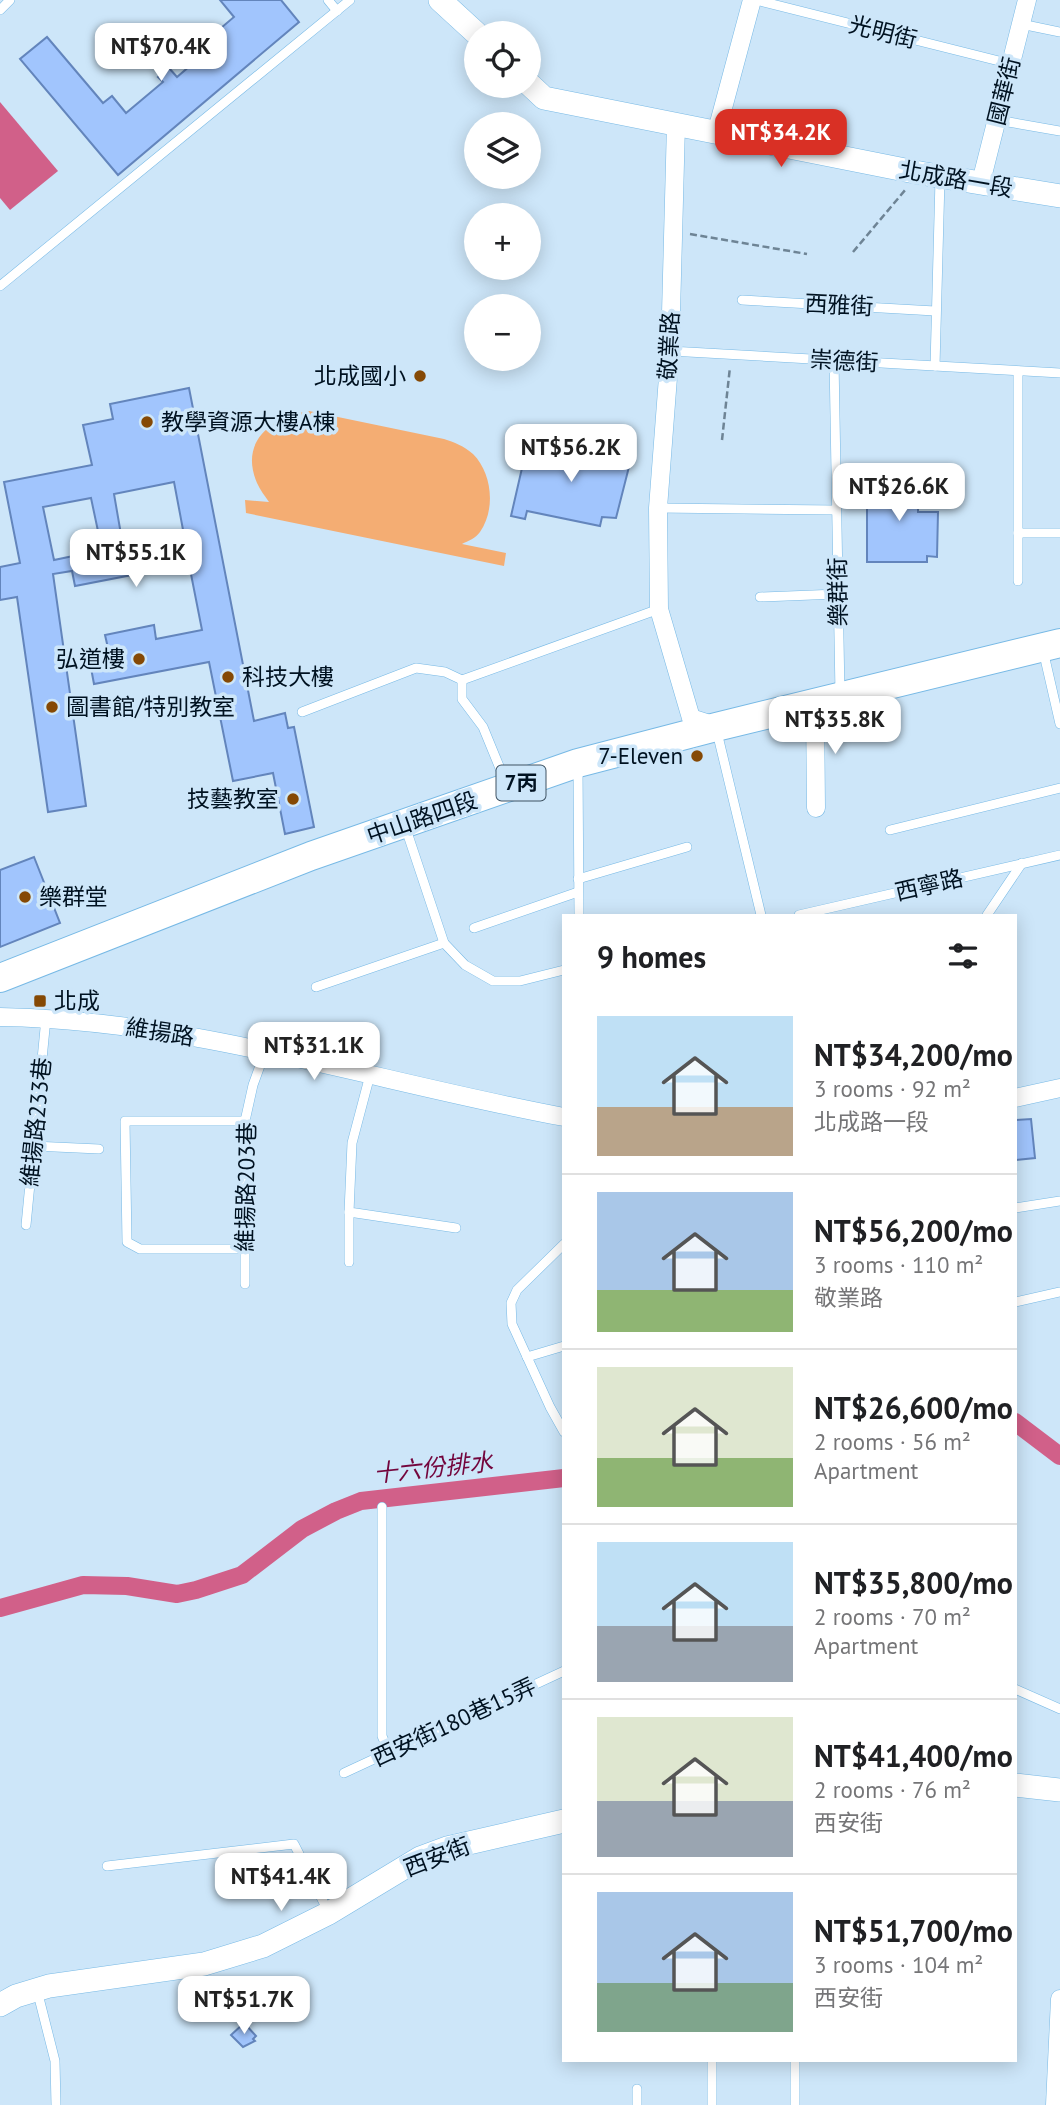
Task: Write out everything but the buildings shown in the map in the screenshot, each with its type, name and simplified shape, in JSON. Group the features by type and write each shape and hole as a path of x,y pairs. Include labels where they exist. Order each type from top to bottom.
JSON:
{"main road":[{"name":"中山路四段","path":"0,978 311,856 578,763 1051,645"}],"street":[{"path":"440,0 464,22"},
{"path":"716,134 754,0"},
{"name":"國華街","path":"981,182 1027,0"},
{"name":"北成路一段","path":"541,95 716,134 1060,197"},
{"name":"敬業路","path":"676,124 670,351 658,508 659,609 691,718 716,727"},
{"path":"816,808 827,700"},
{"name":"維揚路","path":"0,1017 94,1022 229,1043 562,1117"},
{"path":"1017,1098 1060,1088"},
{"path":"1017,1785 1060,1790"},
{"name":"西安街","path":"0,2005 36,1989 204,1964 263,1945 329,1913 421,1858 447,1848 562,1821"},
{"path":"1055,2105 1060,1999"}],"lane":[{"path":"0,10 10,0"},
{"path":"328,0 337,11"},
{"path":"0,286 350,0"},
{"name":"光明街","path":"754,0 1011,64"},
{"path":"1021,24 1060,32"},
{"path":"997,120 1060,131"},
{"path":"930,175 935,366"},
{"name":"西雅街","path":"743,300 935,311"},
{"name":"崇德街","path":"670,351 1060,373"},
{"name":"樂群街","path":"827,700 838,594 834,360"},
{"path":"1018,371 1018,581"},
{"path":"658,508 836,510"},
{"path":"1018,533 1060,533"},
{"path":"760,597 838,594"},
{"path":"302,712 416,668 444,672 462,680 659,609"},
{"path":"1051,645 1060,724"},
{"path":"462,680 462,699 483,727 508,787"},
{"path":"716,727 761,914"},
{"path":"578,763 579,914"},
{"path":"891,830 1060,788"},
{"path":"405,825 444,943 466,965 492,981 520,981 562,970"},
{"path":"578,879 687,847"},
{"name":"西寧路","path":"803,914 1060,855"},
{"path":"988,914 1022,863"},
{"path":"474,929 578,892"},
{"path":"316,987 444,943"},
{"name":"維揚路233巷","path":"26,1225 46,1018"},
{"name":"維揚路203巷","path":"245,1284 245,1121 253,1085 265,1052"},
{"path":"349,1262 352,1143 370,1075"},
{"path":"244,1249 140,1250 127,1242 125,1121 245,1121"},
{"path":"33,1146 99,1149"},
{"path":"1017,1208 1060,1201"},
{"path":"349,1212 456,1228"},
{"path":"562,1247 517,1290 511,1303 512,1324 562,1429"},
{"path":"1017,1301 1060,1292"},
{"path":"527,1357 562,1347"},
{"path":"550,1408 562,1406"},
{"path":"382,1507 382,1736 389,1752"},
{"name":"西安街180巷15弄","path":"344,1773 562,1672"},
{"path":"1017,1690 1060,1709"},
{"path":"107,1866 294,1844 329,1913"},
{"path":"36,1989 55,2062 55,2105"},
{"path":"712,2062 712,2105"},
{"path":"795,2062 795,2105"},
{"path":"637,2089 637,2105"}],"path":[{"path":"853,252 930,175"},
{"path":"673,231 807,254"},
{"path":"722,440 731,354"}],"shaded area":[{"path":"0,102 58,171 10,210 0,198"},
{"path":"309,411 444,439 470,451 488,481 490,502 480,532 462,544 506,553 504,566 246,513 245,500 269,502 258,486 253,468 252,455 256,443 272,425 295,414"}],"waterway":[{"name":"十六份排水","path":"1017,1424 1060,1456"},
{"name":"十六份排水","path":"0,1608 83,1585 127,1586 177,1594 196,1590 242,1575 302,1529 361,1501 562,1478"}],"place":[{"name":"北成國小","path":"420,376"},
{"name":"教學資源大樓A棟","path":"147,422"},
{"name":"弘道樓","path":"139,659"},
{"name":"科技大樓","path":"228,677"},
{"name":"圖書館/特別教室","path":"52,707"},
{"name":"7-Eleven","path":"697,756"},
{"name":"技藝教室","path":"293,799"},
{"name":"樂群堂","path":"25,897"},
{"name":"北成","path":"40,1001"}]}
